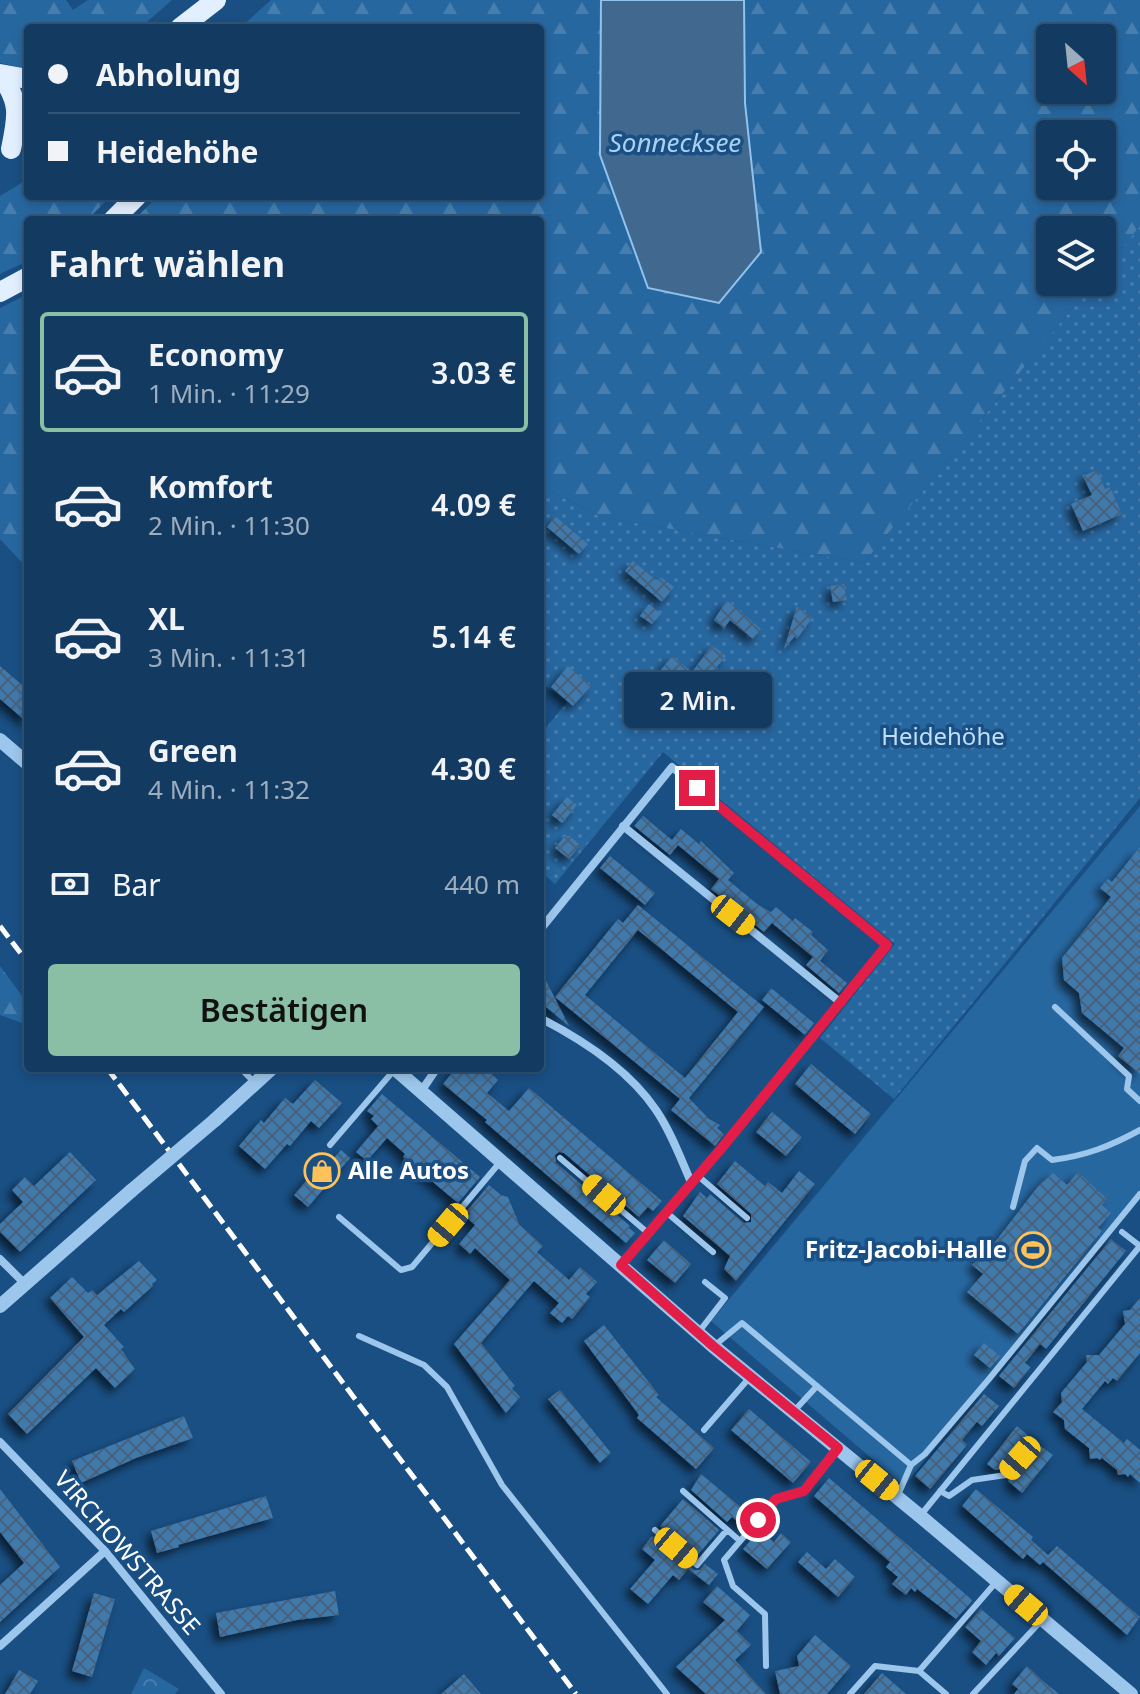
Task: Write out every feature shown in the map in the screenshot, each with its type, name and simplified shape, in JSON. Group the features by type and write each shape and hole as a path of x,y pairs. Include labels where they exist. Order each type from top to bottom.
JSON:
{"main road":[{"path":"198,21 216,0"},
{"path":"0,74 24,78"},
{"path":"0,74 17,101 13,147"},
{"path":"117,216 133,200"},
{"path":"0,292 24,279"}],"street":[{"path":"0,740 24,761"},
{"path":"544,925 672,767 887,945 621,1265"},
{"path":"623,826 841,1003"},
{"path":"544,1020 562,1029 620,1071 654,1107 694,1178"},
{"path":"0,1306 267,1072"},
{"path":"399,1072 713,1346 897,1496 1042,1620 1132,1694 1140,1683"},
{"path":"422,1090 434,1072"},
{"path":"0,1259 24,1283"},
{"name":"VIRCHOWSTRASSE","path":"0,1442 105,1551 221,1694"},
{"path":"0,1646 105,1551"}],"lane":[{"path":"1055,1007 1129,1076 1127,1089 1140,1101"},
{"path":"244,1072 255,1083"},
{"path":"330,1145 391,1072"},
{"path":"1013,1207 1025,1161 1037,1148 1052,1160 1064,1159 1096,1152 1140,1130"},
{"path":"560,1158 648,1233"},
{"path":"339,1217 401,1270 406,1270 412,1267 501,1161"},
{"path":"694,1178 747,1218"},
{"path":"897,1496 911,1465 925,1454 1007,1358 1140,1194"},
{"path":"666,1212 713,1252"},
{"path":"920,1516 1140,1246 1122,1232"},
{"path":"698,1333 725,1298 705,1282"},
{"path":"713,1346 742,1323 911,1465"},
{"path":"359,1336 424,1365 447,1387 502,1485 667,1694"},
{"path":"704,1430 750,1377"},
{"path":"794,1412 817,1386"},
{"path":"940,1491 949,1496 972,1480 1006,1475 1034,1442"},
{"path":"766,1666 765,1614 733,1586 724,1560 776,1499 804,1491 838,1448"},
{"path":"683,1491 740,1541"},
{"path":"655,1530 697,1565 727,1530"},
{"path":"919,1671 997,1581"},
{"path":"973,1694 1042,1620"},
{"path":"850,1694 875,1666 919,1671 946,1694"}],"green space":[{"path":"0,0 66,0 73,10 88,0 172,0 145,24 24,24 24,68 0,63"},
{"path":"271,0 601,0 600,155 745,103 744,0 1140,0 1140,226 1116,256 1116,216 1036,216 1036,296 1083,296 864,563 601,517 544,488 544,216 138,216 154,200 544,200 544,24 244,24"},
{"path":"24,181 24,200 107,200 91,216 24,216 24,263 0,274 0,196"},
{"name":"Heidehöhe","path":"1140,226 1140,798 894,1099 820,1038 895,944 663,752 555,884 544,874 544,730 567,702 544,685 544,488 601,517 864,563 1083,296 1116,296 1116,256"},
{"path":"24,296 24,565 0,539 0,308"},
{"path":"1140,806 1140,1197 904,1486 711,1321"},
{"path":"0,966 24,999 24,1024 0,1015"},
{"path":"144,1668 179,1689 175,1694 131,1694"}],"water":[{"name":"Sonnecksee","path":"601,0 744,0 745,103 761,252 719,303 648,288 600,155"}],"building":[{"path":"1097,470 1105,489 1110,487 1122,514 1083,531 1071,504 1092,495 1083,476"},
{"path":"555,516 588,544 579,554 547,527"},
{"path":"633,561 656,580 662,578 674,587 662,602 625,571"},
{"path":"844,584 847,600 833,602 830,586"},
{"path":"727,600 761,629 753,639 730,620 724,628 714,620"},
{"path":"649,604 661,614 652,624 640,616"},
{"path":"797,606 812,618 797,639 795,636 784,649"},
{"path":"712,645 726,656 683,706 668,695 662,702 651,694 662,681 656,676 672,656 692,672"},
{"path":"0,666 24,687 24,720 0,699"},
{"path":"568,666 591,686 573,706 551,687"},
{"path":"567,797 577,805 562,823 552,815"},
{"path":"643,816 672,840 681,829 699,844 701,841 734,873 728,880 757,904 771,912 776,907 813,932 811,935 828,950 820,961 847,983 839,993 806,965 813,957 772,923 764,932 711,889 719,879 678,845 670,855 634,826"},
{"path":"565,836 570,836 580,845 569,859 555,848"},
{"path":"1140,847 1140,1074 1118,1056 1124,1048 1082,1013 1079,993 1064,980 1062,958 1111,897 1100,888 1108,879 1112,882"},
{"path":"610,856 655,893 645,905 600,868"},
{"path":"638,905 764,1007 689,1098 709,1119 720,1125 717,1128 724,1134 715,1146 671,1110 680,1099 555,997 618,919 623,923","holes":["638,930 738,1012 685,1078 585,995"]},
{"path":"544,977 569,1026 544,1005"},
{"path":"771,988 814,1023 805,1035 762,1000"},
{"path":"811,1064 871,1114 855,1134 795,1084"},
{"path":"453,1072 489,1072 498,1080 487,1093 509,1111 529,1088 662,1201 653,1211 648,1207 639,1217 564,1153 555,1155 556,1163 630,1226 635,1233 626,1243 443,1084"},
{"path":"315,1080 342,1103 319,1128 311,1121 265,1169 239,1146 285,1098 293,1104"},
{"path":"382,1094 480,1177 458,1203 403,1157 405,1154 387,1138 367,1161 356,1152 378,1126 371,1119 374,1116 367,1111"},
{"path":"772,1112 802,1137 786,1156 756,1132"},
{"path":"341,1150 350,1158 308,1207 294,1195 321,1163 326,1167"},
{"path":"70,1152 96,1180 20,1252 0,1232 0,1224 23,1202 12,1190 25,1177 34,1186"},
{"path":"735,1161 765,1186 768,1182 782,1193 799,1171 815,1184 736,1281 724,1269 730,1256 683,1216 700,1192 707,1198 710,1194 744,1223 751,1222 751,1214 717,1184"},
{"name":"Fritz-Jacobi-Halle","path":"1078,1172 1107,1199 1102,1205 1111,1213 1098,1228 1102,1231 1018,1334 967,1292 983,1274 972,1265 992,1246 1039,1185 1053,1173 1067,1185"},
{"path":"489,1185 508,1197 519,1224 543,1246 537,1252 569,1280 580,1267 597,1282 586,1294 590,1297 572,1319 568,1316 562,1323 550,1313 559,1303 534,1281 481,1343 520,1397 506,1413 454,1344 510,1280 475,1248 470,1254 459,1244 475,1225 467,1218 470,1214 467,1211"},
{"path":"1111,1239 1126,1251 1046,1349 1040,1344 1025,1363 1031,1367 1014,1388 999,1376"},
{"path":"664,1240 691,1264 675,1283 647,1260"},
{"path":"139,1261 157,1280 124,1312 121,1309 104,1325 124,1347 121,1349 135,1369 115,1388 96,1368 27,1434 8,1414 84,1337 50,1298 72,1277 88,1293 92,1290 97,1295"},
{"path":"1140,1298 1140,1353 1117,1381 1113,1378 1108,1384 1105,1381 1082,1409 1124,1443 1127,1439 1140,1450 1140,1483 1130,1474 1128,1477 1118,1475 1117,1470 1102,1458 1090,1459 1089,1448 1065,1429 1064,1420 1053,1412 1062,1402 1061,1393 1087,1362 1086,1355 1099,1355 1125,1324 1123,1311 1130,1310"},
{"path":"604,1325 659,1395 656,1397 714,1448 696,1469 637,1418 639,1415 584,1341"},
{"path":"984,1343 1000,1356 990,1368 974,1355"},
{"path":"560,1390 611,1453 600,1463 548,1399"},
{"path":"984,1394 999,1406 982,1426 977,1422 962,1440 967,1445 930,1489 915,1476"},
{"path":"749,1409 811,1462 793,1483 731,1430"},
{"path":"184,1416 193,1438 136,1458 81,1483 72,1461"},
{"path":"1017,1426 1030,1437 1003,1469 995,1470 987,1464"},
{"path":"1039,1445 1053,1455 1022,1493 1008,1481"},
{"path":"701,1474 748,1513 752,1508 757,1512 744,1527 732,1517 727,1522 691,1490"},
{"path":"829,1478 970,1598 972,1601 956,1619 917,1589 915,1592 911,1588 906,1595 892,1584 898,1577 886,1567 890,1562 814,1496"},
{"path":"0,1489 60,1567 0,1622 0,1585 24,1563 0,1532"},
{"path":"976,1489 1033,1537 1031,1540 1048,1555 1057,1546 1140,1617 1127,1635 1043,1562 1040,1565 1027,1554 1023,1559 962,1506"},
{"path":"266,1496 273,1518 157,1553 151,1531"},
{"path":"683,1499 719,1530 696,1557 660,1526"},
{"path":"760,1530 774,1542 781,1533 791,1542 767,1569 743,1549"},
{"path":"652,1536 694,1570 700,1570 705,1564 718,1574 709,1585 688,1569 679,1580 673,1575 648,1604 630,1589 655,1560 642,1549"},
{"path":"807,1552 826,1569 835,1559 855,1577 838,1597 798,1562"},
{"path":"717,1586 750,1615 737,1631 751,1645 735,1660 766,1694 706,1694 676,1667 725,1620 703,1602"},
{"path":"335,1591 339,1615 297,1620 220,1637 216,1613"},
{"path":"94,1593 115,1599 92,1677 72,1671"},
{"path":"981,1609 1015,1638 986,1665 972,1652 981,1641 965,1627"},
{"path":"815,1635 851,1666 827,1694 780,1694 775,1671 799,1666 797,1656"},
{"path":"1027,1666 1059,1694 1014,1694 1018,1689 1012,1684"},
{"path":"19,1670 38,1681 30,1694 5,1694"},
{"path":"882,1673 906,1694 864,1694"},
{"path":"464,1674 481,1694 441,1694"}],"railway":[{"path":"0,926 24,958"},
{"path":"110,1072 576,1694"}],"place":[{"name":"Alle Autos","path":"322,1171"},
{"name":"Fritz-Jacobi-Halle","path":"1033,1250"}],"route":[{"path":"697,788 887,945 720,1150 621,1265 713,1346 838,1448 804,1491 776,1499 758,1520"}]}
